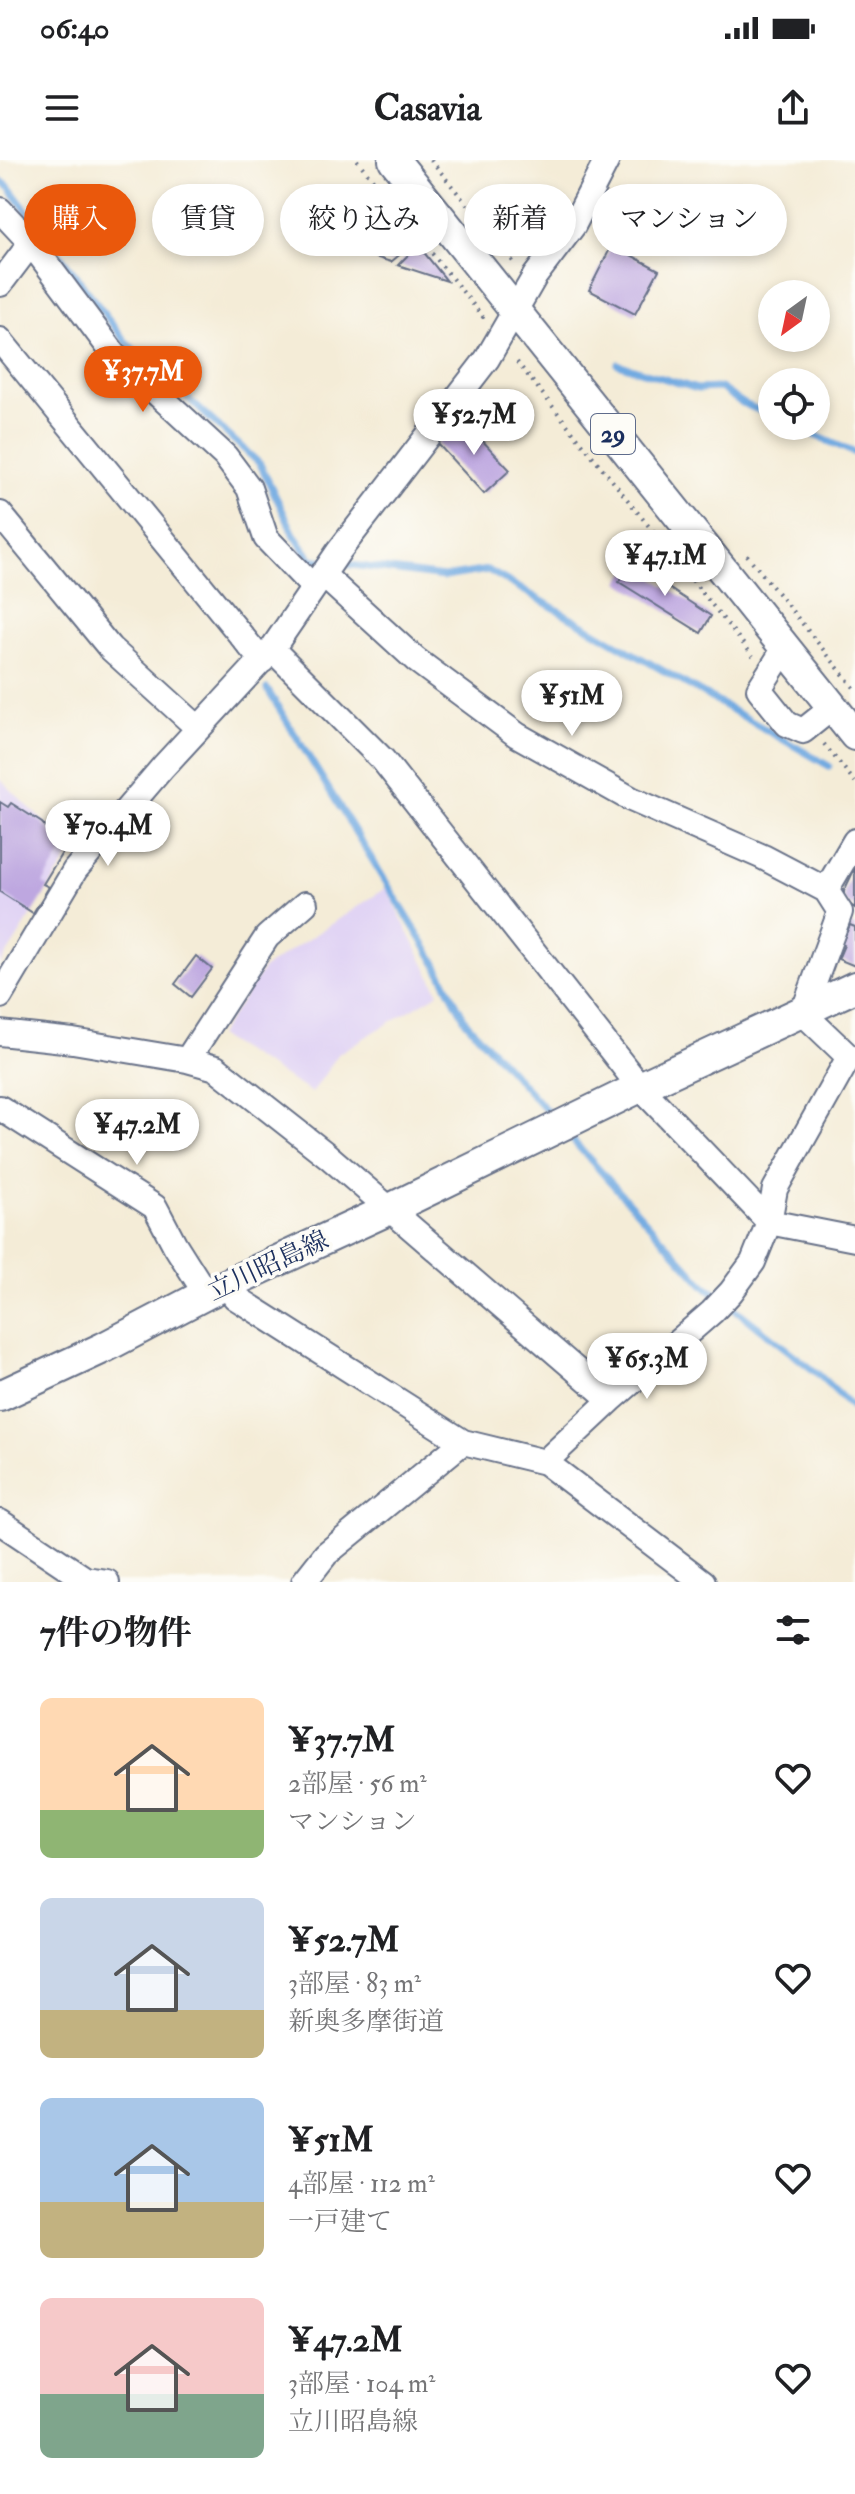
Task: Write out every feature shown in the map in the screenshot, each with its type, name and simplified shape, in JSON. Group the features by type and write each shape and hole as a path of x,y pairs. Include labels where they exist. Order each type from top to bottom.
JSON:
{"main road":[{"name":"29","path":"394,160 855,735"},
{"path":"640,1087 855,987"},
{"name":"立川昭島線","path":"0,1396 640,1087"}],"street":[{"path":"0,996 75,870 198,728 267,655 325,570 487,359 530,284 573,226 607,160"},
{"path":"0,210 24,236"},
{"path":"0,284 24,252"},
{"path":"41,256 114,354 225,456 249,488 266,538 325,570 416,660 517,735 631,799 763,857 826,890 840,912 803,1013 852,1060 775,1189 769,1222 753,1262 724,1300 545,1462"},
{"path":"0,340 267,655 383,760 640,1087 769,1222 855,1239"},
{"path":"1,516 110,648 198,728"},
{"path":"785,648 759,689 787,724 803,731 833,708"},
{"path":"826,890 855,841"},
{"path":"187,1060 267,937 305,904"},
{"path":"0,1033 73,1041 187,1060 216,1068 328,1156 611,1400"},
{"path":"0,1108 155,1207 175,1245 217,1289 235,1297 463,1442 545,1462 703,1582"},
{"path":"304,1582 326,1554 463,1442"},
{"path":"0,1522 85,1579 97,1581"}],"path":[{"path":"431,160 530,284"},
{"path":"517,362 768,675"},
{"path":"745,552 833,708 855,782"}],"shaded area":[{"path":"0,779 73,850 0,965"},
{"path":"386,888 439,993 339,1053 312,1093 218,1036 264,968"}],"building":[{"path":"371,256 398,256 391,262"},
{"path":"407,256 427,256 447,281 398,265"},
{"path":"606,256 633,256 659,270 635,314 589,290"},
{"path":"463,420 510,470 484,494 437,443"},
{"path":"632,564 711,616 701,633 619,582"},
{"path":"0,802 8,807 11,803 42,823 65,848 43,884 49,887 33,913 0,892"},
{"path":"855,868 855,908 844,900 844,891"},
{"path":"850,925 855,927 855,966 838,959"},
{"path":"196,956 212,969 191,997 175,984"}],"waterway":[{"path":"0,180 8,186 125,341 260,464 295,536 311,559 324,561"},
{"path":"618,364 697,389 720,388 758,410"},
{"path":"826,440 855,453"},
{"path":"337,563 444,577 488,570 829,766"},
{"path":"267,689 434,960 466,1022 555,1120"},
{"path":"566,1133 703,1284 817,1373 855,1410"}]}
